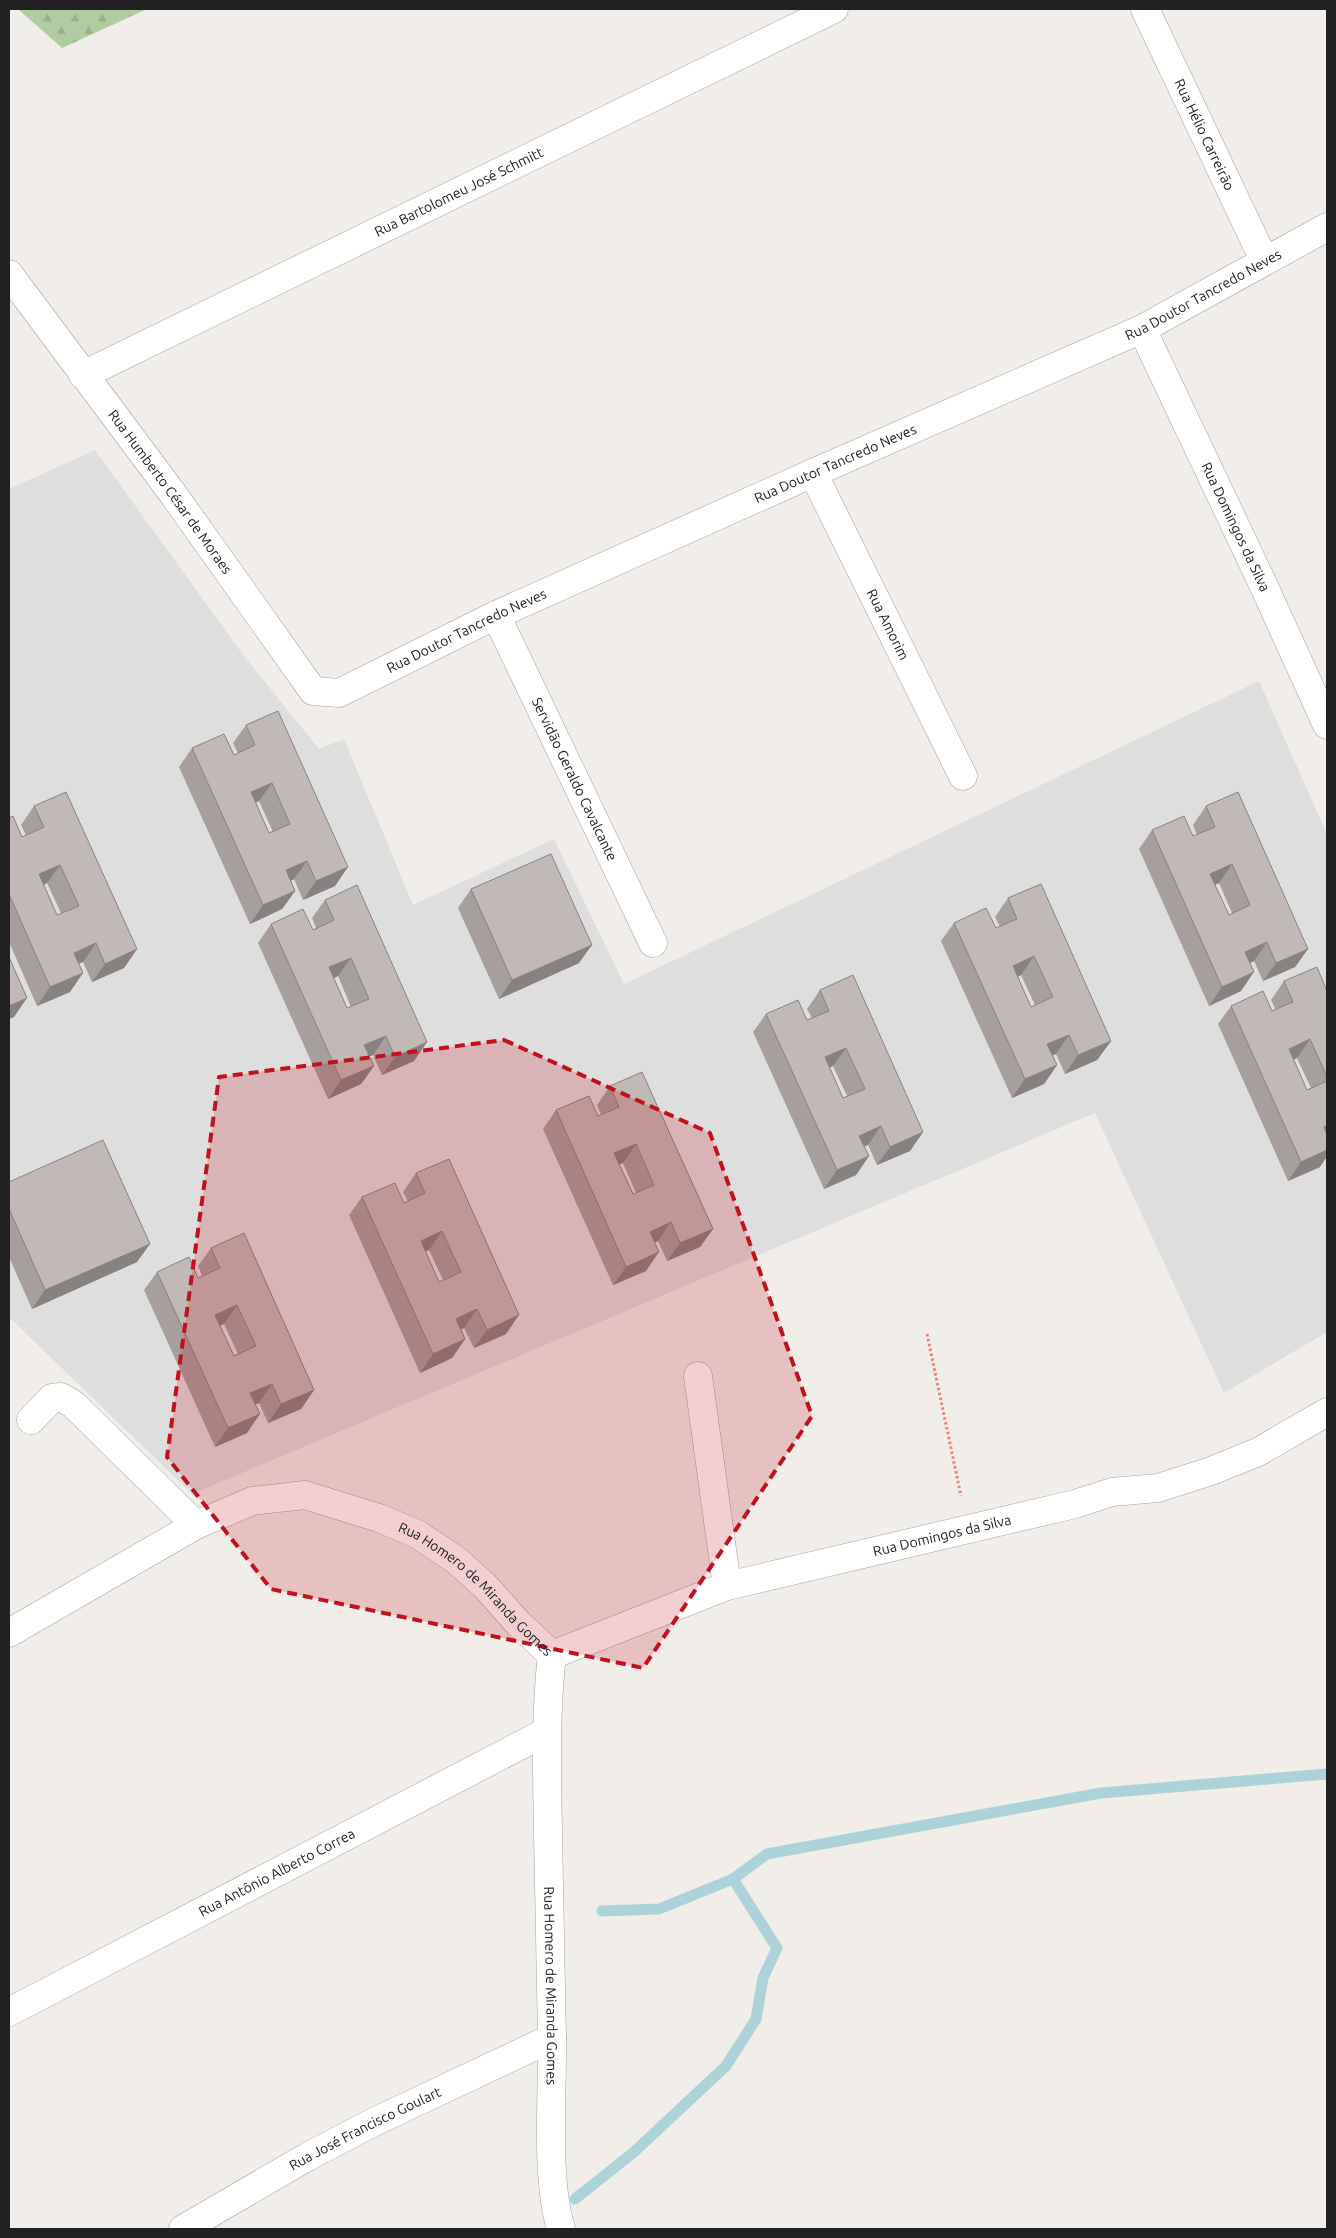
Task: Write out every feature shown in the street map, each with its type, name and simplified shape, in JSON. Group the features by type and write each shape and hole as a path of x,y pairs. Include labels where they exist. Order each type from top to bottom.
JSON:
{"street":[{"name":"Rua Bartolomeu José Schmitt","path":"83,375 834,9"},
{"name":"Rua Hélio Carreirão","path":"1145,9 1264,260"},
{"name":"Rua Doutor Tancredo Neves","path":"339,693 496,615 813,473 1142,329 1264,260 1327,227"},
{"name":"Rua Humberto César de Moraes","path":"9,274 179,502 313,691 339,693"},
{"name":"Rua Domingos da Silva","path":"1142,329 1262,582 1327,725"},
{"name":"Rua Amorim","path":"813,473 963,776"},
{"name":"Servidão Geraldo Cavalcante","path":"496,615 653,943"},
{"path":"698,1376 727,1586"},
{"path":"31,1420 52,1398 61,1397 73,1404 196,1525"},
{"name":"Rua Domingos da Silva","path":"552,1656 727,1586 1075,1504 1112,1492 1158,1488 1211,1471 1258,1452 1327,1412"},
{"name":"Rua Homero de Miranda Gomes","path":"9,1633 196,1525 252,1501 306,1495 379,1518 417,1534 456,1560 484,1585 518,1623 552,1656 546,1732 553,2174 558,2219 561,2229"},
{"name":"Rua Antônio Alberto Correa","path":"9,2012 546,1732"},
{"name":"Rua José Francisco Goulart","path":"183,2229 307,2157 372,2123 552,2038"}],"path":[{"path":"927,1334 968,1528"}],"highlighted area":[{"path":"504,1040 710,1133 812,1416 643,1668 271,1589 167,1457 219,1077"}],"shaded area":[{"path":"95,450 244,656 319,749 344,739 413,905 554,839 624,984 1259,681 1327,834 1327,1332 1224,1393 1095,1113 192,1494 9,1317 9,489"}],"green space":[{"path":"18,9 147,9 62,48"}],"building":[{"path":"278,711 348,867 316,881 307,861 286,870 295,891 263,905 192,748 224,734 234,755 255,745 246,725","holes":["272,783 290,824 269,833 251,792"]},
{"path":"66,792 137,949 105,964 96,943 74,953 83,973 50,987 9,894 9,818 13,816 22,837 44,827 34,806","holes":["60,865 79,906 57,915 39,874"]},
{"path":"1238,792 1308,949 1276,963 1267,942 1245,952 1254,972 1222,987 1152,830 1184,816 1193,836 1215,827 1206,806","holes":["1232,864 1250,905 1229,915 1210,874"]},
{"path":"551,854 592,945 512,980 471,889"},
{"path":"1041,884 1111,1041 1078,1055 1069,1035 1047,1044 1057,1065 1025,1079 954,923 986,908 996,928 1017,919 1008,898","holes":["1034,956 1053,997 1031,1007 1013,966"]},
{"path":"357,885 427,1042 395,1057 386,1036 364,1045 374,1066 341,1080 271,924 303,909 313,930 334,920 325,900","holes":["351,958 369,999 347,1008 329,967"]},
{"path":"9,957 27,998 9,1006"},
{"path":"1317,967 1327,991 1327,1077 1310,1039 1289,1049 1307,1090 1327,1081 1327,1125 1324,1127 1327,1135 1327,1150 1301,1162 1231,1006 1263,991 1272,1011 1293,1002 1284,981"},
{"path":"853,975 923,1132 890,1147 881,1126 859,1136 869,1156 837,1170 766,1014 798,1000 807,1020 829,1011 820,990","holes":["846,1048 865,1089 843,1098 825,1057"]},
{"path":"642,1072 713,1229 680,1243 671,1222 650,1232 659,1252 626,1267 556,1110 589,1096 598,1116 619,1107 610,1086","holes":["636,1144 654,1185 633,1194 614,1153"]},
{"path":"103,1140 150,1244 45,1290 9,1209 9,1182"},
{"path":"449,1159 519,1315 487,1330 477,1309 456,1319 465,1339 433,1354 362,1197 395,1183 404,1203 425,1193 416,1173","holes":["442,1231 461,1272 439,1282 421,1241"]},
{"path":"244,1233 314,1390 281,1404 272,1384 250,1393 260,1414 228,1428 157,1272 189,1257 198,1278 220,1268 211,1248","holes":["237,1305 256,1346 234,1356 215,1315"]}],"waterway":[{"path":"602,1911 659,1909 733,1879 767,1854 1101,1793 1327,1774"},
{"path":"575,2199 634,2152 726,2066 756,2019 763,1978 777,1948 733,1879"}]}
